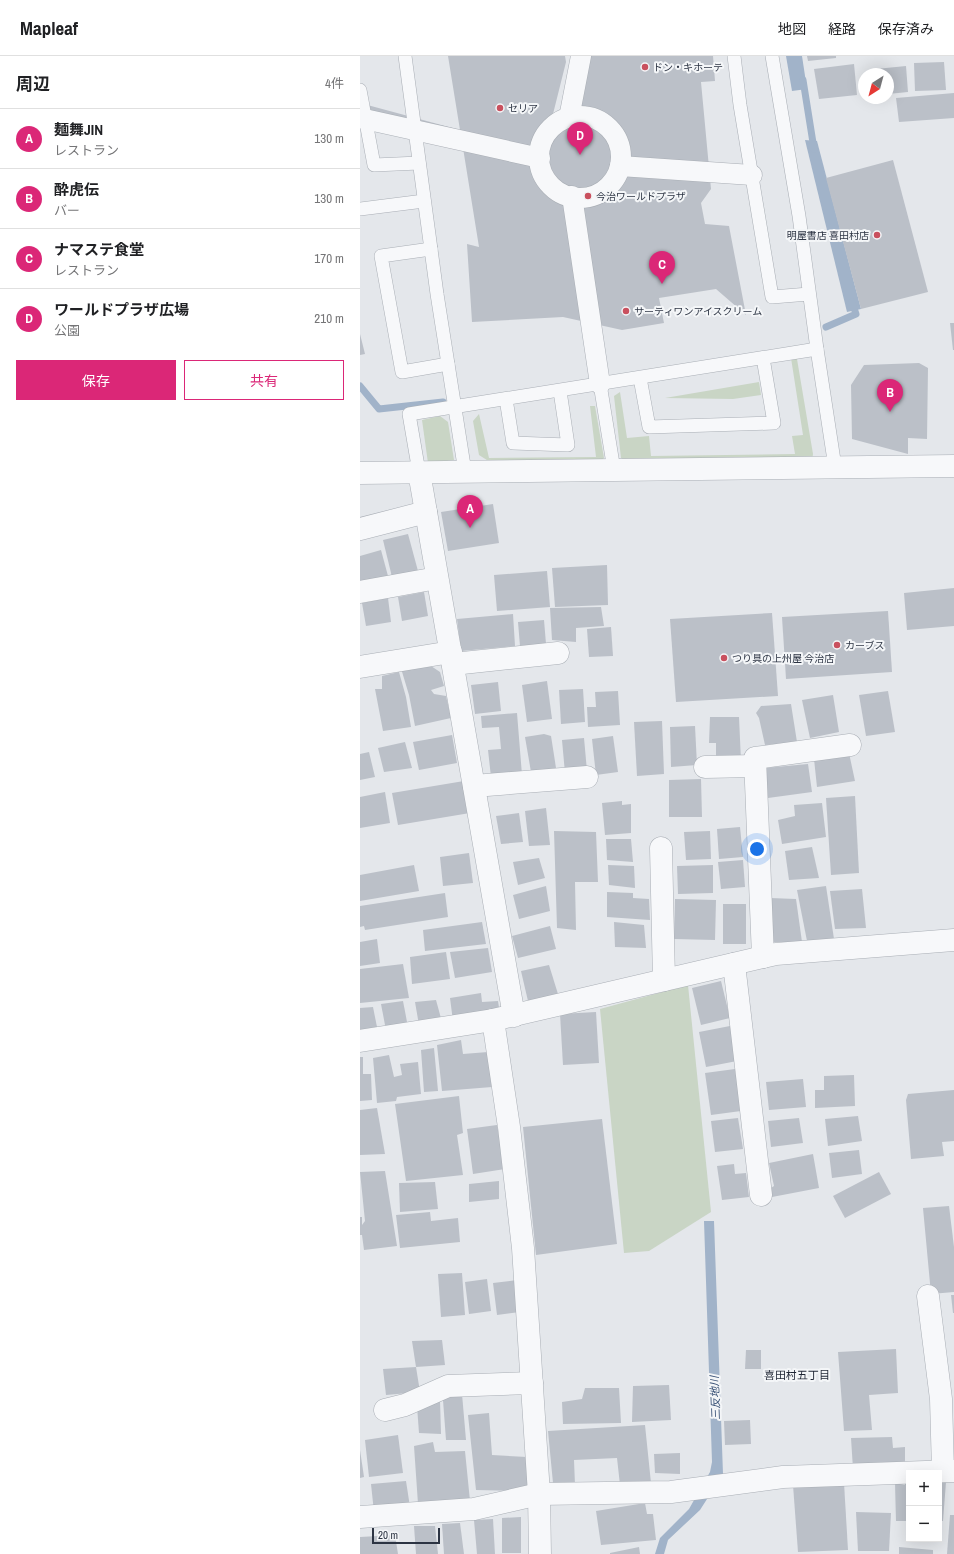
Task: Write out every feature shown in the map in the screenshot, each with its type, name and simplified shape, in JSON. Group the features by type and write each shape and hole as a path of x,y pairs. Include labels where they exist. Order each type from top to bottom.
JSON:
{"street":[{"path":"569,118 581,56"},
{"path":"585,116 593,118 604,124 614,133 621,152 620,166 614,180 600,193 581,197 572,196 561,192 552,185 542,170 540,158 541,146 547,133 554,126 569,118 585,116"},
{"path":"363,119 414,129 540,158"},
{"path":"620,166 752,176"},
{"path":"572,196 600,384"},
{"path":"360,473 954,466"},
{"path":"419,472 474,786 503,1018 509,1127 524,1248 539,1494 540,1554"},
{"path":"360,529 426,512"},
{"path":"360,592 438,578"},
{"path":"360,667 452,658 558,653"},
{"path":"764,957 755,758 850,745"},
{"path":"705,767 755,766"},
{"path":"474,786 586,777"},
{"path":"661,848 664,980"},
{"path":"360,1041 503,1018 776,954 954,940"},
{"path":"734,964 761,1195"},
{"path":"360,1517 474,1508 539,1494 671,1492 783,1477 949,1471 928,1296"},
{"path":"385,1410 405,1405 448,1386 532,1383"}],"lane":[{"path":"405,56 424,201 465,472"},
{"path":"734,56 772,297 809,294"},
{"path":"772,56 799,216 817,350 835,467"},
{"path":"360,90 363,119 374,165 419,163"},
{"path":"360,210 424,201"},
{"path":"431,249 381,256 402,372 448,364"},
{"path":"419,472 409,414 455,408 817,350"},
{"path":"640,378 649,427 774,422 763,358"},
{"path":"600,384 614,470"},
{"path":"506,399 513,442 568,445 560,390"}],"green space":[{"path":"791,358 797,359 813,454 812,461 626,461 621,458 614,396 620,392 627,438 649,436 651,456 795,454 792,436 803,435"},
{"path":"759,382 761,395 733,399 665,398"},
{"path":"590,406 595,406 604,458 600,462 490,462 479,455 473,421 479,414 489,458 596,457"},
{"path":"440,416 448,422 454,460 428,463 422,420"},
{"path":"688,985 711,1212 649,1251 624,1253 600,1009"}],"water":[{"path":"786,56 802,56 807,89 792,91"},
{"path":"805,140 817,141 861,309 847,312"},
{"name":"三反地川","path":"704,1221 714,1221 723,1474 700,1510 668,1540 664,1554 655,1554 660,1538 689,1509 710,1472 712,1462"}],"building":[{"name":"今治ワールドプラザ","path":"448,56 565,56 566,62 553,114 574,119 590,56 713,56 715,81 701,82 711,189 701,203 705,224 729,226 746,315 716,289 659,298 664,323 622,330 563,317 472,322 467,244 479,247 463,148 360,122 360,103 460,130"},
{"path":"807,56 836,56 836,58 808,61"},
{"path":"944,62 946,90 915,91 914,63"},
{"path":"854,64 857,95 819,99 814,69"},
{"path":"906,66 908,92 894,93 894,68 886,68"},
{"path":"954,93 954,118 899,122 896,98"},
{"name":"明屋書店 喜田村店","path":"893,160 928,292 861,309 826,178"},
{"path":"950,323 954,323 954,350 953,350"},
{"path":"360,334 365,354 360,355"},
{"path":"919,363 928,368 927,439 908,438 908,454 852,439 851,385 864,365"},
{"path":"493,504 499,543 448,551 441,512"},
{"path":"408,534 418,571 392,577 383,540"},
{"path":"381,550 388,576 360,584 360,556"},
{"path":"607,565 608,605 555,607 552,568"},
{"path":"547,571 550,607 497,611 494,575"},
{"path":"954,588 954,626 907,630 904,593"},
{"path":"424,592 428,616 402,621 398,597"},
{"path":"388,598 391,622 366,626 362,603"},
{"path":"601,607 604,626 576,628 576,642 552,640 550,608"},
{"name":"カーブス","path":"888,611 892,672 786,679 782,617"},
{"name":"つり具の上州屋 今治店","path":"772,613 778,696 676,702 670,619"},
{"path":"513,614 515,646 461,651 457,619"},
{"path":"544,620 546,644 520,646 518,622"},
{"path":"611,627 613,656 589,657 587,629"},
{"path":"422,660 440,672 444,686 431,690 434,694 446,696 451,718 415,726 409,695 400,665"},
{"path":"399,672 406,697 411,727 383,731 375,689 382,689 382,676"},
{"path":"547,681 552,719 527,722 522,685"},
{"path":"498,682 501,711 475,714 471,685"},
{"path":"583,689 585,722 561,724 559,690"},
{"path":"618,691 620,725 588,727 587,707 596,707 595,692"},
{"path":"888,691 895,732 866,736 859,695"},
{"path":"833,695 839,732 810,738 802,700"},
{"path":"791,704 797,742 765,745 759,718 756,713 761,706"},
{"path":"517,713 522,775 491,777 488,750 501,749 499,727 482,728 481,716"},
{"path":"710,717 739,717 741,761 716,762 716,743 709,743"},
{"path":"662,721 664,774 637,776 634,722"},
{"path":"695,726 697,765 671,767 670,727"},
{"path":"544,734 551,736 556,768 531,772 525,737"},
{"path":"452,735 457,763 419,770 413,742"},
{"path":"613,736 618,772 596,775 592,739"},
{"path":"584,738 587,771 565,773 562,740"},
{"path":"405,742 412,768 384,772 378,748"},
{"path":"369,752 375,777 360,780 360,754"},
{"path":"849,753 855,781 817,787 814,759"},
{"path":"808,764 812,792 768,798 765,768"},
{"path":"701,779 702,817 669,817 669,780"},
{"path":"464,781 470,813 398,825 392,793"},
{"path":"385,792 390,823 360,828 360,797"},
{"path":"855,796 859,873 831,875 826,798"},
{"path":"622,801 622,805 631,804 631,833 605,835 602,803"},
{"path":"822,803 826,837 782,844 778,820 795,816 794,805"},
{"path":"546,808 550,845 529,846 525,811"},
{"path":"519,813 523,842 501,844 496,816"},
{"path":"740,827 743,857 719,859 717,829"},
{"path":"554,831 596,832 598,882 575,882 576,930 557,928"},
{"path":"710,831 711,859 686,860 684,832"},
{"path":"606,839 631,839 633,862 607,860"},
{"path":"812,847 819,878 789,880 785,851"},
{"path":"469,853 473,883 443,886 440,857"},
{"path":"539,858 545,878 518,885 513,862"},
{"path":"743,860 745,887 721,889 718,862"},
{"path":"414,865 419,891 360,901 360,875"},
{"path":"608,865 634,866 635,888 609,885"},
{"path":"713,865 713,893 678,894 677,866"},
{"path":"546,886 550,911 519,919 513,895"},
{"path":"826,886 834,939 807,941 797,890"},
{"path":"862,889 866,928 835,929 830,891"},
{"path":"607,892 633,893 633,898 649,899 650,920 607,917"},
{"path":"445,893 448,917 365,930 364,926 360,927 360,906"},
{"path":"770,898 796,899 802,942 770,942"},
{"path":"675,899 716,900 715,940 674,939"},
{"path":"723,904 746,904 746,944 723,944"},
{"path":"482,922 486,944 425,951 423,930"},
{"path":"614,922 644,925 646,948 615,947"},
{"path":"550,926 556,949 518,958 512,936"},
{"path":"377,939 380,963 360,966 360,942"},
{"path":"488,948 492,972 455,978 450,952"},
{"path":"446,952 450,979 412,984 410,957"},
{"path":"403,964 409,998 360,1003 360,969"},
{"path":"549,965 558,994 528,1001 521,971"},
{"path":"721,981 730,1018 701,1025 692,988"},
{"path":"481,993 482,1002 498,1001 500,1014 453,1021 450,998"},
{"path":"436,1000 442,1022 419,1025 415,1002"},
{"path":"403,1001 408,1027 386,1030 381,1004"},
{"path":"373,1007 378,1032 360,1035 360,1008"},
{"path":"596,1012 599,1063 563,1065 560,1014"},
{"path":"730,1026 737,1061 706,1067 699,1032"},
{"path":"461,1040 463,1054 488,1052 492,1087 442,1091 437,1045"},
{"path":"434,1048 438,1091 424,1092 421,1050"},
{"path":"389,1055 394,1077 402,1075 400,1064 418,1062 421,1094 397,1097 396,1101 377,1103 373,1058"},
{"path":"360,1057 363,1057 363,1074 371,1074 372,1100 360,1101"},
{"path":"735,1069 741,1111 711,1115 705,1073"},
{"path":"854,1075 855,1106 815,1108 815,1090 824,1090 824,1076"},
{"path":"803,1079 806,1107 769,1110 766,1082"},
{"path":"954,1090 954,1141 942,1142 944,1156 911,1159 906,1100 908,1094"},
{"path":"459,1096 463,1133 457,1135 463,1175 406,1181 395,1104"},
{"path":"377,1108 385,1154 360,1155 360,1110"},
{"path":"858,1116 862,1141 828,1146 825,1119"},
{"path":"738,1118 743,1149 715,1152 711,1121"},
{"path":"799,1118 803,1143 771,1147 768,1121"},
{"path":"602,1119 617,1244 536,1255 523,1127"},
{"path":"497,1125 505,1169 473,1174 467,1129"},
{"path":"859,1150 862,1174 832,1178 829,1153"},
{"path":"813,1154 819,1188 772,1197 771,1188 774,1186 769,1163"},
{"path":"734,1164 735,1174 746,1173 749,1197 722,1200 717,1166"},
{"path":"385,1171 397,1246 364,1250 362,1235 360,1235 360,1217 362,1217 362,1225 365,1221 360,1172"},
{"path":"879,1172 891,1194 845,1218 833,1196"},
{"path":"499,1181 499,1199 469,1202 469,1184"},
{"path":"435,1182 438,1209 400,1212 399,1183"},
{"path":"949,1206 954,1247 954,1292 931,1294 923,1208"},
{"path":"430,1212 431,1221 458,1218 460,1242 400,1248 396,1215"},
{"path":"462,1273 465,1315 441,1317 438,1274"},
{"path":"487,1279 491,1311 469,1314 465,1282"},
{"path":"517,1280 520,1312 497,1315 493,1283"},
{"path":"951,1295 954,1295 954,1313 953,1313"},
{"path":"442,1340 445,1365 416,1367 412,1341"},
{"path":"896,1349 898,1393 869,1395 872,1430 844,1431 838,1352"},
{"path":"746,1350 761,1350 761,1369 745,1369"},
{"path":"416,1367 420,1392 386,1395 383,1369"},
{"path":"669,1385 671,1420 632,1422 633,1386"},
{"path":"585,1388 619,1388 621,1423 563,1424 562,1402 582,1399"},
{"path":"446,1393 462,1394 466,1440 446,1440 443,1400"},
{"path":"440,1400 441,1434 419,1433 417,1406"},
{"path":"489,1413 492,1455 527,1457 528,1491 476,1490 468,1415"},
{"path":"750,1420 751,1444 725,1445 724,1421"},
{"path":"645,1425 651,1483 620,1485 617,1458 574,1460 575,1485 553,1483 548,1431"},
{"path":"398,1435 403,1473 369,1477 365,1440"},
{"path":"892,1437 893,1448 905,1447 905,1467 853,1469 851,1438"},
{"path":"433,1442 435,1452 465,1451 470,1501 418,1504 414,1446"},
{"path":"360,1450 364,1477 360,1478"},
{"path":"680,1453 680,1474 655,1473 654,1454"},
{"path":"904,1479 906,1479 906,1521 896,1521 895,1483 905,1485"},
{"path":"406,1481 410,1507 374,1512 371,1484"},
{"path":"942,1481 946,1482 942,1521"},
{"path":"844,1483 848,1550 798,1552 793,1485"},
{"path":"645,1503 647,1514 653,1514 656,1540 601,1545 596,1511"},
{"path":"856,1512 891,1513 889,1551 858,1551"},
{"path":"950,1515 954,1515 954,1554 947,1554"},
{"path":"521,1517 521,1553 502,1553 502,1518"},
{"path":"493,1519 495,1554 477,1554 474,1520"},
{"path":"460,1523 464,1554 444,1554 442,1524"},
{"path":"414,1526 435,1526 438,1554 416,1554"},
{"path":"395,1535 398,1554 360,1554 360,1537"},
{"path":"639,1547 640,1554 610,1554 610,1553"},
{"path":"899,1547 933,1550 933,1554 899,1554"}],"waterway":[{"path":"803,80 814,149"},
{"path":"826,327 856,314 852,302"},
{"path":"360,386 379,409 443,402"}],"place":[{"name":"ドン・キホーテ","path":"645,67"},
{"name":"セリア","path":"500,108"},
{"name":"ワールドプラザ広場","path":"580,155"},
{"name":"今治ワールドプラザ","path":"588,196"},
{"name":"明屋書店 喜田村店","path":"877,235"},
{"name":"ナマステ食堂","path":"662,284"},
{"name":"サーティワンアイスクリーム","path":"626,311"},
{"name":"酔虎伝","path":"890,412"},
{"name":"麺舞JIN","path":"470,528"},
{"name":"カーブス","path":"837,645"},
{"name":"つり具の上州屋 今治店","path":"724,658"}],"district":[{"name":"喜田村五丁目","path":"797,1375"}]}
